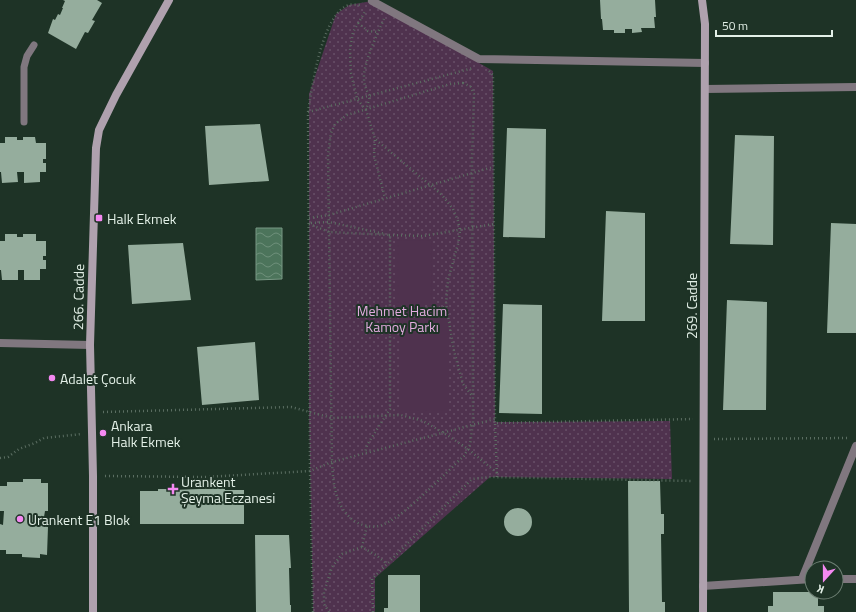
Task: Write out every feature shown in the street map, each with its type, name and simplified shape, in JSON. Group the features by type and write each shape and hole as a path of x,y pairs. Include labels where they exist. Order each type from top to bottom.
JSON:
{"main road":[{"name":"266. Cadde","path":"93,612 93,476 90,345 96,148 99,130 116,95 169,0"},
{"name":"269. Cadde","path":"702,0 705,24 704,612"}],"street":[{"path":"372,2 479,59 705,63"},
{"path":"705,89 856,87"},
{"path":"0,343 90,345"},
{"path":"703,586 802,579 856,446"},
{"path":"844,579 856,579"}],"lane":[{"path":"24,122 24,67 27,56 34,45"}],"path":[{"path":"372,2 353,32 350,50 351,72 357,99 366,110 375,139 374,155 385,198"},
{"path":"313,612 309,412 308,112 315,70 323,42 336,14 349,5 372,2"},
{"path":"366,110 370,96 365,87 364,76 378,32 389,10"},
{"path":"358,23 368,31 378,32"},
{"path":"308,112 476,67"},
{"path":"488,70 493,74 495,421 497,477"},
{"path":"463,83 471,87 474,94 472,172 473,425 470,445 464,456 401,514 390,522 378,526 357,522 345,513 337,499 333,485 328,154 331,133 335,124 347,116 450,84 463,83"},
{"path":"375,139 431,185 453,209 460,231 448,280 447,307 454,351 463,384 473,397"},
{"path":"309,218 329,215 472,172 494,167"},
{"path":"309,224 329,222 390,235"},
{"path":"309,224 329,232 423,236 460,231 494,224"},
{"path":"365,454 367,445 390,409 390,235"},
{"path":"391,310 447,307"},
{"path":"91,413 291,407 332,418 401,415 423,421 444,433 468,449 497,473"},
{"path":"93,476 206,477 310,471 332,462 473,425 495,421 704,419"},
{"path":"0,458 8,457 19,449 44,438 92,433"},
{"path":"704,439 856,438"},
{"path":"372,612 372,579 472,479 497,477 685,481"},
{"path":"362,547 367,525"},
{"path":"329,612 324,604 324,592 332,567 342,554 362,547 376,555 387,564"}],"green space":[{"name":"Mehmet Hacim Kamoy Parkı","path":"372,1 493,71 495,422 670,421 672,479 490,477 375,578 375,612 313,612 309,412 309,94 336,14 349,5"},
{"path":"395,240 432,241 431,304 395,304"},
{"path":"399,318 448,318 448,412 399,412"}],"water":[{"path":"256,228 282,228 282,279 256,280"}],"building":[{"path":"63,0 97,0 102,3 92,20 95,21 88,33 85,32 76,49 48,33 53,19 55,20 58,14 60,15 65,1"},
{"path":"600,0 655,0 655,28 641,28 642,32 632,33 632,29 625,29 625,33 614,33 614,30 603,30"},
{"path":"260,124 269,181 209,185 205,126"},
{"path":"507,128 546,129 545,238 503,237"},
{"path":"735,135 774,136 773,245 730,244"},
{"path":"5,137 17,137 17,140 23,140 23,137 35,137 36,143 46,143 46,159 43,159 43,163 46,163 46,172 40,172 40,182 24,183 24,172 17,172 18,182 2,183 0,172 0,143 5,143"},
{"path":"606,211 645,213 645,321 602,321"},
{"path":"831,223 856,224 856,333 827,333"},
{"path":"5,234 17,234 17,237 23,237 23,234 36,234 36,241 46,241 46,256 43,256 43,260 46,260 46,269 40,269 40,280 24,280 24,270 18,270 18,280 2,280 0,270 0,241 5,241"},
{"path":"183,243 191,300 132,304 128,245"},
{"path":"727,300 767,302 766,410 723,410"},
{"path":"503,304 542,305 542,414 499,413"},
{"path":"255,342 259,400 202,405 197,347"},
{"name":"Urankent E1 Blok","path":"23,479 41,479 41,483 48,483 48,511 45,511 44,517 37,517 37,520 44,520 44,526 48,527 47,555 40,554 40,558 22,557 22,554 6,554 6,550 0,550 0,524 3,525 4,511 0,511 0,486 7,486 7,482 23,482"},
{"path":"628,481 660,481 661,514 664,514 664,534 661,534 662,602 665,602 665,612 629,612"},
{"path":"225,488 225,490 244,490 244,524 140,524 140,491 158,491 158,489 173,490"},
{"path":"518,508 528,512 532,522 528,532 518,536 508,532 504,522 508,512"},
{"path":"255,535 289,535 291,612 256,612"},
{"path":"388,575 420,575 420,612 384,612 384,608 388,608"},
{"path":"773,592 804,592 804,600 818,600 818,606 824,606 824,612 768,612 768,606 773,606"}],"place":[{"name":"Halk Ekmek","path":"99,218"},
{"name":"Adalet Çocuk","path":"52,378"},
{"name":"Ankara Halk Ekmek","path":"103,433"},
{"name":"Urankent Şeyma Eczanesi","path":"173,489"},
{"name":"Urankent E1 Blok","path":"20,519"}]}
